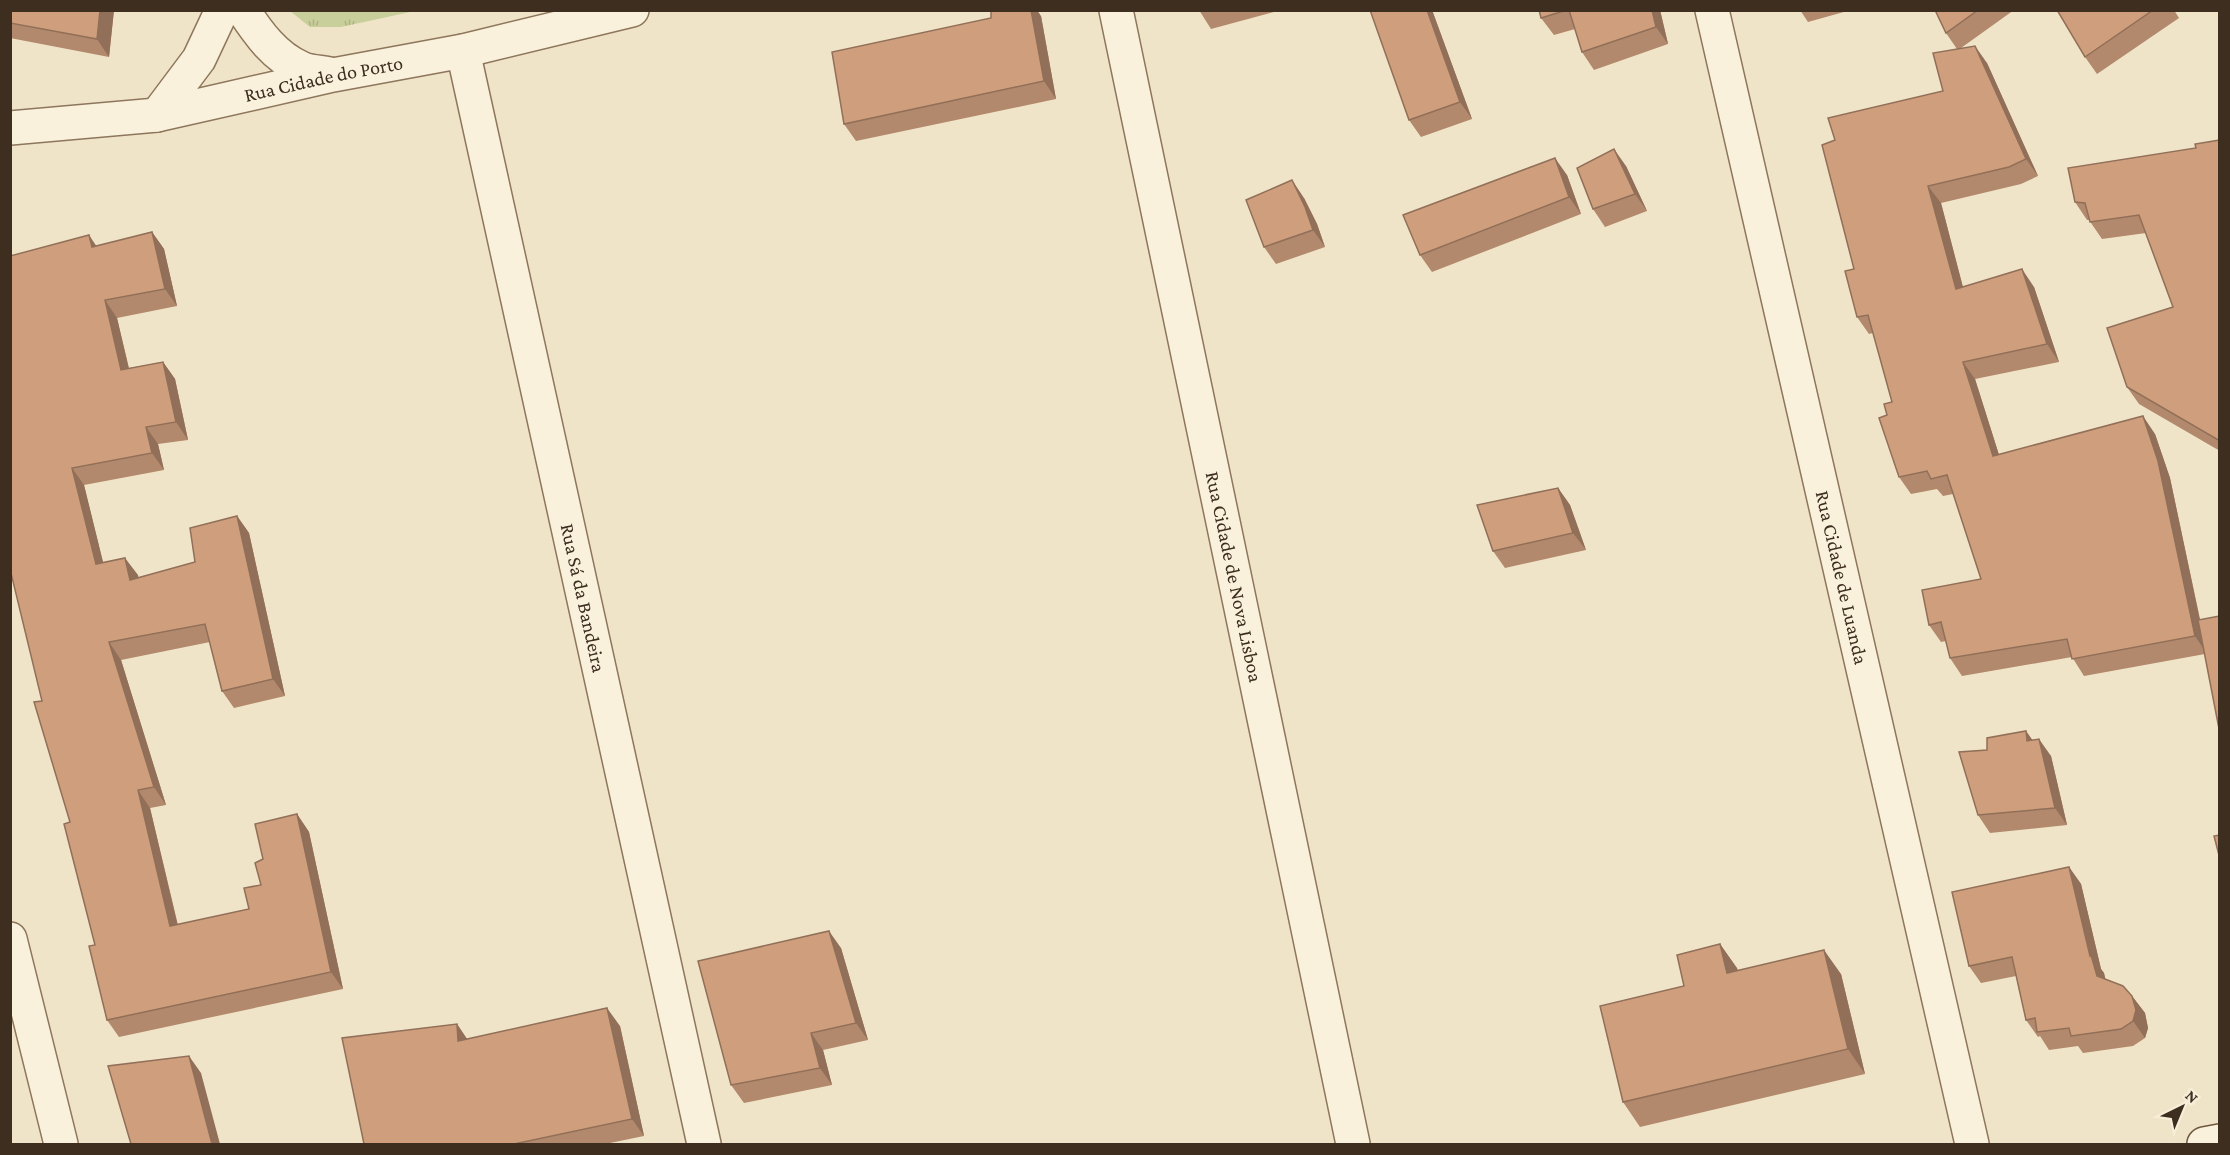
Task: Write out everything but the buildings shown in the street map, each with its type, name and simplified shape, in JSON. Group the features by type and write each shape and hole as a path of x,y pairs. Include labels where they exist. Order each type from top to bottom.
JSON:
{"street":[{"path":"156,115 199,59 222,10"},
{"path":"243,10 258,33 281,56 302,69 333,75"},
{"name":"Rua Cidade do Porto","path":"10,128 156,115 333,75 463,51 632,10"},
{"name":"Rua Cidade de Nova Lisboa","path":"1116,10 1353,1144"},
{"name":"Rua Cidade de Luanda","path":"1712,10 1972,1144"},
{"name":"Rua Sá da Bandeira","path":"463,51 704,1144"},
{"path":"10,939 61,1144"},
{"path":"2204,1144 2220,1141"}],"green space":[{"path":"290,11 415,11 341,27 310,27"}]}
